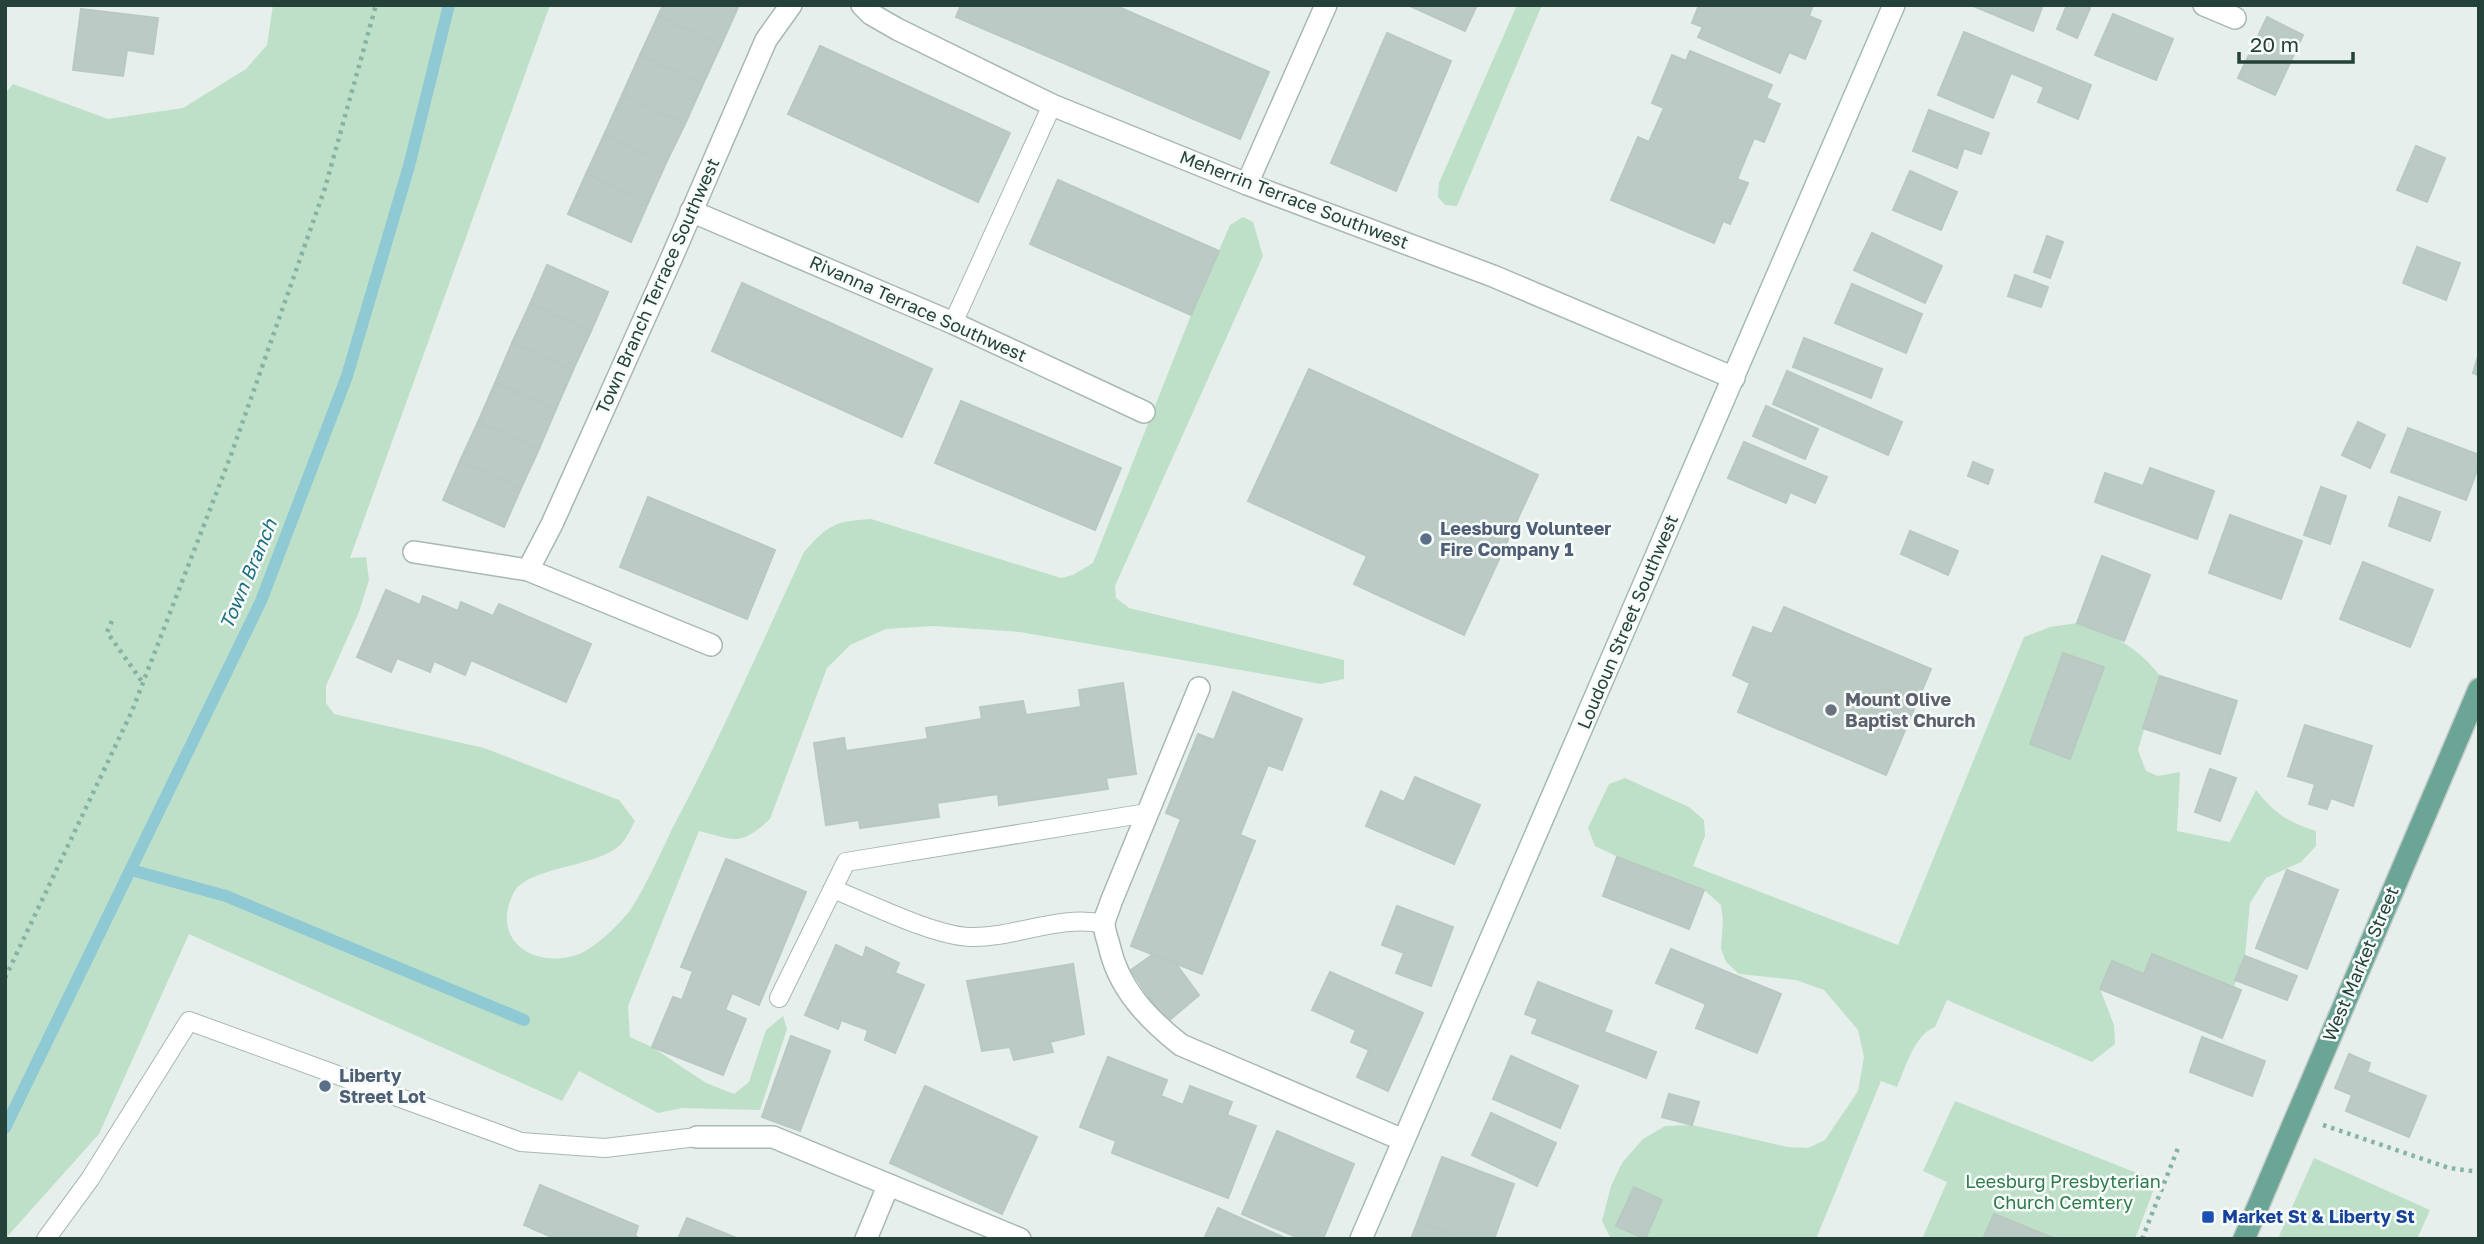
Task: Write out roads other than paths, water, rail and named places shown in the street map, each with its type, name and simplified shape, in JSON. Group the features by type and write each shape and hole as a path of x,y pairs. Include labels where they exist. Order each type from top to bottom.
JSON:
{"main road":[{"name":"West Market Street","path":"2244,1239 2479,689"}],"street":[{"name":"Town Branch Terrace Southwest","path":"528,570 558,511 766,40 792,5"},
{"name":"Meherrin Terrace Southwest","path":"862,5 871,14 897,29 1052,105 1247,184 1493,276 1734,378"},
{"path":"1247,184 1326,5"},
{"name":"Loudoun Street Southwest","path":"1361,1239 1894,5"},
{"path":"2204,5 2235,18"},
{"name":"Rivanna Terrace Southwest","path":"691,211 953,323 1144,412"},
{"path":"414,552 528,570 711,645"},
{"path":"1199,688 1111,902 1104,924 1111,957 1142,1010 1181,1045 1403,1140"},
{"path":"697,1137 773,1137 1020,1239"},
{"path":"866,1239 888,1186"}],"lane":[{"path":"953,323 1052,105"},
{"path":"779,998 846,862 1147,813"},
{"path":"833,889 926,926 968,937 995,936 1085,920 1104,924"},
{"path":"46,1239 90,1179 189,1021 521,1142 605,1148 697,1137"}],"waterway":[{"name":"Town Branch","path":"5,1128 261,601 347,376 409,166 449,5"},
{"path":"131,870 226,896 524,1020"}],"place":[{"name":"Leesburg Volunteer Fire Company 1","path":"1426,539"},
{"name":"Mount Olive Baptist Church","path":"1831,710"},
{"name":"Liberty Street Lot","path":"325,1086"},
{"name":"Market St & Liberty St","path":"2208,1217"}],"park label":[{"name":"Leesburg Presbyterian Church Cemtery","path":"2063,1192"}]}
